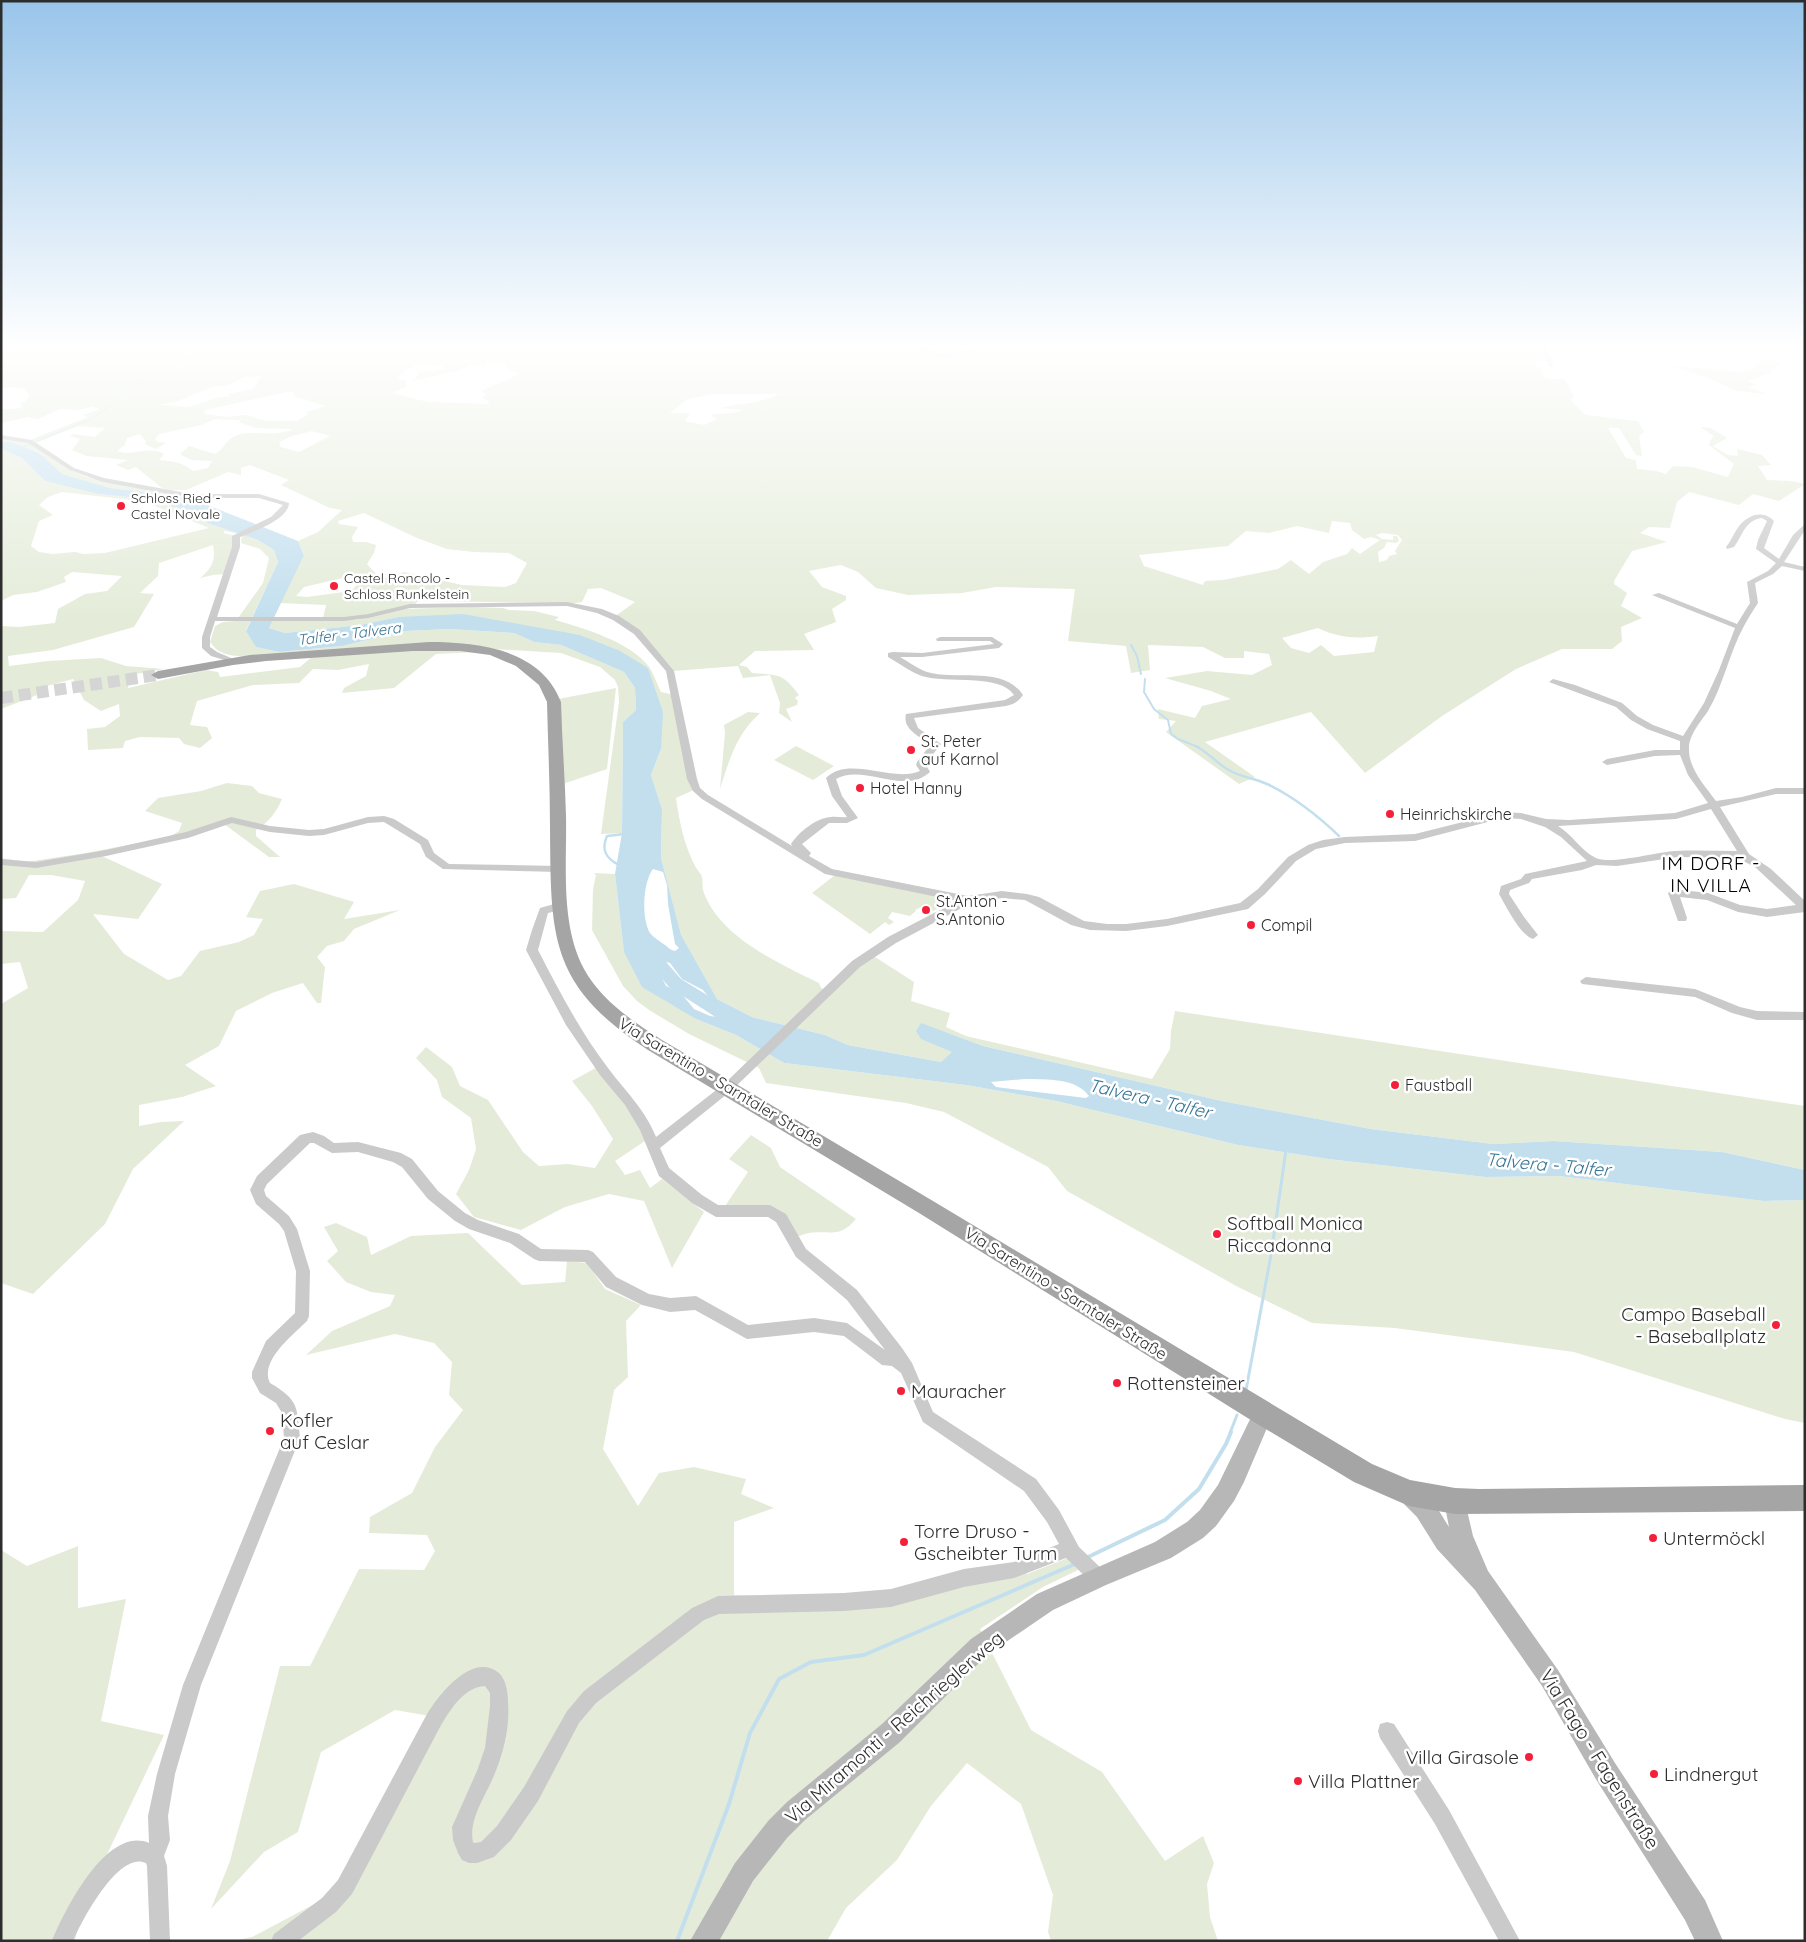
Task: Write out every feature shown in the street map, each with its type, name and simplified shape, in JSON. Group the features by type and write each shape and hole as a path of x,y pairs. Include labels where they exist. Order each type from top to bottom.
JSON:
{"main road":[{"name":"Via Sarentino - Sarntaler Straße","path":"158,675 217,661 412,646 448,646 492,652 511,658 532,670 544,682 554,702 559,869 565,940 575,968 596,1000 620,1023 733,1082 1263,1414 1363,1474 1409,1493 1455,1501 1544,1503 1805,1498"},
{"name":"Via Miramonti - Reichrieglerweg","path":"704,1941 755,1857 796,1812 891,1733 979,1647 1045,1602 1094,1573 1163,1550 1195,1530 1208,1518 1226,1493 1263,1414"},
{"name":"Via Fago - Fagenstraße","path":"1409,1493 1425,1509 1445,1541 1483,1582 1550,1678 1606,1772 1695,1910 1710,1941"},
{"name":"Via Fago - Fagenstraße","path":"1455,1501 1462,1537 1483,1582"}],"street":[{"path":"5,439 34,443 72,469 102,480 192,496 259,496 287,504 286,509 261,525 237,536 236,547 206,637 206,648 217,661"},
{"path":"1730,547 1735,543 1738,533 1748,520 1757,516 1764,516 1771,521 1760,549 1780,563 1805,569"},
{"path":"1744,856 1713,805 1701,790 1684,753 1685,740 1715,687 1739,627 1754,603 1751,582 1772,572 1780,563 1797,533 1805,526"},
{"path":"1656,595 1685,604 1700,613 1739,627"},
{"path":"213,619 356,618 410,606 522,604 567,604 607,614 627,624 637,632 670,671 695,787 705,797 760,832 830,872 968,900"},
{"path":"830,872 825,864 800,850 796,844 802,837 827,820 849,821 854,818 837,796 832,776 848,772 906,778 923,774 925,772 921,765 922,761 926,752 936,744 915,731 910,723 909,716 990,706 1016,700 1019,695 1018,691 1013,687 997,681 925,674 891,655 900,653 922,655 996,646 999,644 992,639 940,639"},
{"path":"1553,682 1572,687 1619,705 1634,718 1650,727 1685,740"},
{"path":"1608,762 1666,751 1684,753"},
{"path":"653,1146 733,1082 825,993 840,976 868,954 968,900 993,895 1019,896 1036,901 1055,913 1089,926 1110,928 1145,926 1244,906 1256,899 1290,859 1312,847 1363,838 1403,838 1514,814 1541,821 1569,823 1676,816 1713,805 1743,800 1776,791 1805,791"},
{"path":"1,862 36,865 106,853 193,833 231,820 270,829 309,833 324,832 368,820 384,819 391,821 424,842 430,855 447,868 559,869"},
{"path":"1541,821 1562,833 1585,856 1594,862"},
{"path":"1562,833 1563,827 1569,823"},
{"path":"1533,935 1520,920 1504,894 1505,888 1525,881 1529,876 1594,862 1614,864 1656,856 1699,852 1744,856 1755,861 1805,907"},
{"path":"1682,918 1673,893 1708,897 1738,908 1767,913 1805,907"},
{"path":"561,906 544,911 532,950 570,1022 604,1072 629,1101 646,1128 664,1172 696,1199 716,1211 770,1211 781,1218 801,1253 852,1295 886,1337 907,1368 928,1417 1030,1485 1049,1509 1072,1550 1094,1573"},
{"path":"1586,981 1706,995 1739,1012 1750,1015 1805,1016"},
{"path":"160,1941 158,1876 154,1856 160,1840 158,1816 166,1774 192,1685 292,1438 290,1410 281,1398 265,1388 260,1378 260,1372 271,1346 302,1316 304,1271 288,1226 261,1200 257,1190 262,1180 305,1139 313,1137 323,1140 332,1148 358,1147 396,1158 412,1167 433,1195 460,1217 474,1225 514,1238 539,1255 550,1257 588,1256 611,1282 647,1300 670,1305 696,1303 747,1332 814,1325 846,1330 887,1360 894,1359 907,1368"},
{"path":"281,1941 329,1905 346,1887 429,1728 443,1704 464,1683 482,1676 491,1677 496,1682 500,1698 492,1755 462,1826 464,1847 468,1853 477,1853 491,1847 504,1833 531,1794 581,1705 698,1614 708,1609 730,1604 844,1602 891,1598 964,1578 1014,1570 1072,1550"},
{"path":"1387,1731 1442,1817 1510,1941"},
{"path":"62,1941 86,1894 112,1864 133,1851 142,1850 154,1856"}],"green space":[{"path":"1,439 32,443 70,470 87,477 187,497 110,488 61,474 39,453 12,442 1,442"},
{"path":"33,439 46,439 38,442 30,440"},
{"path":"80,439 127,439 125,445 117,451 129,453 158,452 164,454 159,460 177,462 193,471 208,468 212,461 191,460 180,454 189,446 215,454 231,439 286,439 279,442 281,447 299,452 325,439 1614,439 1626,458 1636,460 1637,469 1666,474 1673,466 1692,467 1728,477 1734,464 1709,445 1712,439 1726,439 1713,446 1728,455 1738,456 1737,449 1762,455 1771,465 1758,466 1767,480 1792,481 1805,484 1779,501 1753,494 1739,505 1689,492 1677,502 1670,528 1649,527 1640,533 1667,542 1632,551 1614,581 1614,584 1627,593 1621,606 1642,618 1621,627 1622,641 1612,649 1562,649 1516,669 1442,716 1365,773 1311,712 1205,742 1255,777 1239,784 1166,732 1176,721 1159,719 1158,709 1195,718 1202,706 1231,699 1211,691 1165,678 1207,671 1252,675 1272,665 1269,654 1244,651 1244,658 1225,658 1203,647 1148,645 1150,670 1131,673 1126,646 1068,641 1075,589 996,587 962,593 908,595 876,588 858,572 841,565 809,571 822,587 846,596 846,600 832,609 836,622 804,634 814,650 755,651 739,665 747,667 752,673 768,674 779,676 789,683 799,695 795,698 798,701 797,705 786,709 792,722 779,713 780,703 770,675 743,678 738,666 673,671 638,631 614,617 635,602 601,588 588,589 582,602 576,603 418,601 414,605 353,617 323,618 326,605 280,603 304,554 298,541 318,532 342,510 330,508 281,485 289,480 250,465 241,468 241,475 228,472 186,490 162,488 136,467 128,470 116,465 128,460 87,456 72,450","holes":["364,513 417,538 447,549 509,553 527,563 516,583 505,587 462,585 404,572 387,578 376,574 367,564 374,553 376,545 366,542 353,542 352,537 358,527 339,524 338,521","1332,521 1350,523 1352,530 1364,539 1371,537 1380,540 1360,554 1352,548 1347,554 1323,562 1309,574 1291,560 1278,569 1223,580 1205,581 1203,585 1144,566 1139,555 1228,546 1246,531 1269,533 1297,526 1329,533","1382,533 1398,535 1402,540 1395,551 1397,554 1379,562 1378,552 1384,548 1387,542 1396,543 1399,541 1397,536 1393,536 1393,540 1382,539 1376,535","347,577 356,578 359,583 351,591 307,597 296,596 304,587","1318,628 1348,637 1378,636 1374,652 1334,656 1321,645 1309,653 1291,648 1282,638"]},
{"path":"144,439 155,439 158,442 166,443 156,449 145,444 146,441"},
{"path":"1626,439 1639,439 1642,456 1636,455"},
{"path":"1,449 22,458 45,481 98,494 155,500 188,512 207,523 238,533 224,531 224,533 236,536 237,541 226,574 200,578 208,571 212,563 214,555 213,545 159,563 158,576 140,593 154,594 134,627 53,650 8,656 9,666 48,661 101,658 126,666 164,669 130,675 128,688 206,670 218,672 220,677 300,667 313,656 393,650 392,648 246,657 226,654 214,647 210,642 215,626 223,622 236,621 263,583 269,558 260,549 241,543 242,535 258,540 274,550 278,562 246,630 257,647 279,652 342,646 406,631 449,629 514,633 534,642 561,645 624,672 635,688 636,710 623,722 622,833 601,834 619,702 618,687 615,680 600,667 561,653 495,649 469,645 467,648 477,652 436,654 394,688 342,693 344,688 366,676 369,664 338,670 313,669 299,683 253,685 197,701 190,725 207,727 212,738 200,748 184,744 179,738 140,737 125,741 123,748 88,750 87,729 105,727 120,716 119,704 101,711 84,700 73,679 43,687 37,695 1,709 1,626 19,627 55,623 58,609 85,594 107,591 122,576 72,572 64,577 66,582 37,592 13,595 1,601","holes":["62,492 132,500 155,506 209,528 105,553 83,554 75,552 53,554 39,552 31,546 39,521 53,515 39,505 48,497"]},
{"path":"472,607 534,611 559,617 555,620 606,637 631,650 641,658 651,670 661,692 675,695 696,789 676,798 687,848 701,875 703,891 712,909 737,936 770,958 819,983 821,988 829,992 872,955 914,982 911,1001 950,1013 946,1027 966,1036 1152,1079 1170,1049 1175,1011 1805,1106 1805,1170 1722,1152 1554,1141 1493,1144 1371,1129 1222,1101 983,1046 922,1024 953,1052 941,1062 848,1045 825,1035 752,1017 717,999 681,936 661,858 662,809 651,775 661,749 648,668 580,635 398,617 360,625 285,633 269,628 272,621 356,620 401,609"},
{"path":"616,688 607,769 560,785 558,699"},
{"path":"748,712 760,713 739,739 720,789 724,725"},
{"path":"796,746 834,766 813,780 774,760"},
{"path":"227,783 252,786 259,793 282,799 272,817 256,830 256,836 280,857 269,857 224,824 102,856 162,884 138,919 93,914 124,954 168,980 181,976 200,951 239,942 254,935 263,919 246,917 260,891 294,884 354,902 344,919 400,910 354,929 344,941 327,946 317,957 325,967 321,1003 317,1003 303,983 272,993 236,1011 219,1046 185,1065 216,1086 182,1097 139,1105 139,1126 161,1122 184,1121 133,1169 105,1224 33,1294 1,1283 1,1004 28,988 20,962 1,964 1,931 43,932 78,900 85,881 51,875 29,875 16,898 1,899 1,858 26,862 169,837 179,831 182,823 145,811 158,798 201,791"},
{"path":"594,873 615,874 624,951 696,1019 736,1035 784,1063 966,1085 1056,1101 1238,1145 1328,1159 1485,1177 1559,1176 1764,1201 1805,1200 1805,1423 1785,1419 1574,1352 1395,1328 1312,1323 1238,1287 1067,1191 1048,1167 944,1112 906,1103 766,1083 759,1068 689,1034 649,1010 637,1001 623,986 592,930 593,889 596,875"},
{"path":"835,875 942,897 951,900 951,903 933,911 925,905 915,910 910,916 892,912 888,918 894,922 889,925 885,922 870,934 812,893"},
{"path":"426,1047 452,1067 460,1086 488,1100 523,1152 539,1166 568,1164 595,1168 613,1139 592,1106 572,1081 601,1065 654,1135 615,1161 625,1175 640,1170 650,1188 662,1179 704,1212 672,1268 644,1201 609,1194 565,1207 521,1230 474,1217 456,1194 469,1170 476,1149 471,1118 442,1097 437,1080 416,1058"},
{"path":"751,1135 771,1148 780,1167 856,1219 839,1231 809,1233 793,1238 781,1218 723,1209 748,1172 729,1159"},
{"path":"336,1223 367,1237 371,1255 411,1236 468,1233 522,1285 565,1282 567,1261 587,1263 605,1289 641,1305 626,1321 628,1377 614,1390 603,1449 638,1506 659,1473 694,1467 746,1479 741,1494 774,1508 734,1522 734,1595 833,1598 868,1595 1022,1565 1027,1574 1068,1558 1078,1570 1043,1587 980,1629 1031,1730 1102,1772 1165,1861 1203,1836 1214,1863 1207,1884 1210,1917 1218,1941 1051,1941 1048,1932 1053,1895 1021,1804 967,1763 931,1806 897,1860 846,1908 827,1941 233,1941 252,1937 322,1900 337,1889 430,1716 395,1710 321,1752 298,1832 264,1852 211,1909 230,1861 280,1666 310,1666 359,1569 424,1570 435,1551 427,1535 369,1533 370,1517 412,1493 435,1447 463,1410 449,1395 452,1362 434,1343 395,1334 306,1355 332,1331 390,1306 395,1295 371,1292 346,1282 327,1261 338,1251 324,1227"},
{"path":"78,1546 78,1608 126,1599 101,1721 164,1735 81,1909 75,1941 1,1941 1,1550 27,1566"}],"water":[{"name":"Talfer - Talvera","path":"1,442 12,442 39,453 62,474 110,488 187,497 298,541 304,555 269,628 285,633 360,625 398,617 463,614 580,635 620,651 648,668 663,712 661,749 651,775 662,809 661,858 681,935 717,999 752,1017 825,1035 848,1045 941,1062 952,1052 921,1039 916,1031 921,1023 983,1046 1222,1101 1371,1129 1493,1144 1554,1141 1722,1152 1805,1170 1805,1200 1764,1201 1559,1176 1485,1177 1328,1159 1238,1145 1056,1101 966,1085 784,1063 736,1035 696,1019 642,987 624,952 615,874 622,833 623,722 636,710 635,688 624,672 561,645 534,642 514,633 449,629 406,631 342,646 279,652 256,647 246,631 278,562 274,550 258,540 207,523 188,512 155,500 98,494 45,481 22,458 1,449","holes":["653,869 663,872 667,885 668,904 675,944 679,948 675,951 653,936 647,926 644,900 647,882","662,961 670,963 682,979 703,990 726,1018 710,1016 694,1009 680,992 666,986 658,970","1025,1079 1060,1081 1076,1085 1089,1096 1086,1098 996,1087 991,1082"]}],"waterway":[{"path":"21,448 44,439"},
{"path":"1131,645 1137,656 1141,674"},
{"path":"1145,679 1144,692 1154,709 1168,720 1171,734 1197,747"},
{"path":"1197,747 1232,772 1267,784 1287,795 1314,814 1339,836"},
{"path":"619,865 608,857 605,841 607,836 624,834"},
{"name":"Talvera - Talfer","path":"646,950 675,983 740,1024"},
{"path":"1246,1390 1271,1255 1286,1150"},
{"path":"1230,1433 1237,1415"},
{"path":"1086,1558 1165,1520 1199,1489 1226,1444 1231,1432"},
{"path":"677,1941 729,1804 750,1733 779,1679 811,1662 864,1655 1075,1564"}],"tunnel":[{"path":"1,698 158,675"}],"place":[{"name":"Schloss Ried - Castel Novale","path":"121,506"},
{"name":"Castel Roncolo - Schloss Runkelstein","path":"334,586"},
{"name":"St. Peter auf Karnol","path":"911,750"},
{"name":"Hotel Hanny","path":"860,788"},
{"name":"Heinrichskirche","path":"1390,814"},
{"name":"St.Anton - S.Antonio","path":"926,910"},
{"name":"Compil","path":"1251,925"},
{"name":"Faustball","path":"1395,1085"},
{"name":"Softball Monica Riccadonna","path":"1217,1234"},
{"name":"Campo Baseball - Baseballplatz","path":"1776,1325"},
{"name":"Rottensteiner","path":"1117,1383"},
{"name":"Mauracher","path":"901,1391"},
{"name":"Kofler auf Ceslar","path":"270,1431"},
{"name":"Untermöckl","path":"1653,1538"},
{"name":"Torre Druso - Gscheibter Turm","path":"904,1542"},
{"name":"Villa Girasole","path":"1529,1757"},
{"name":"Lindnergut","path":"1654,1774"},
{"name":"Villa Plattner","path":"1298,1781"}],"district":[{"name":"IM DORF - IN VILLA","path":"1711,874"}]}
